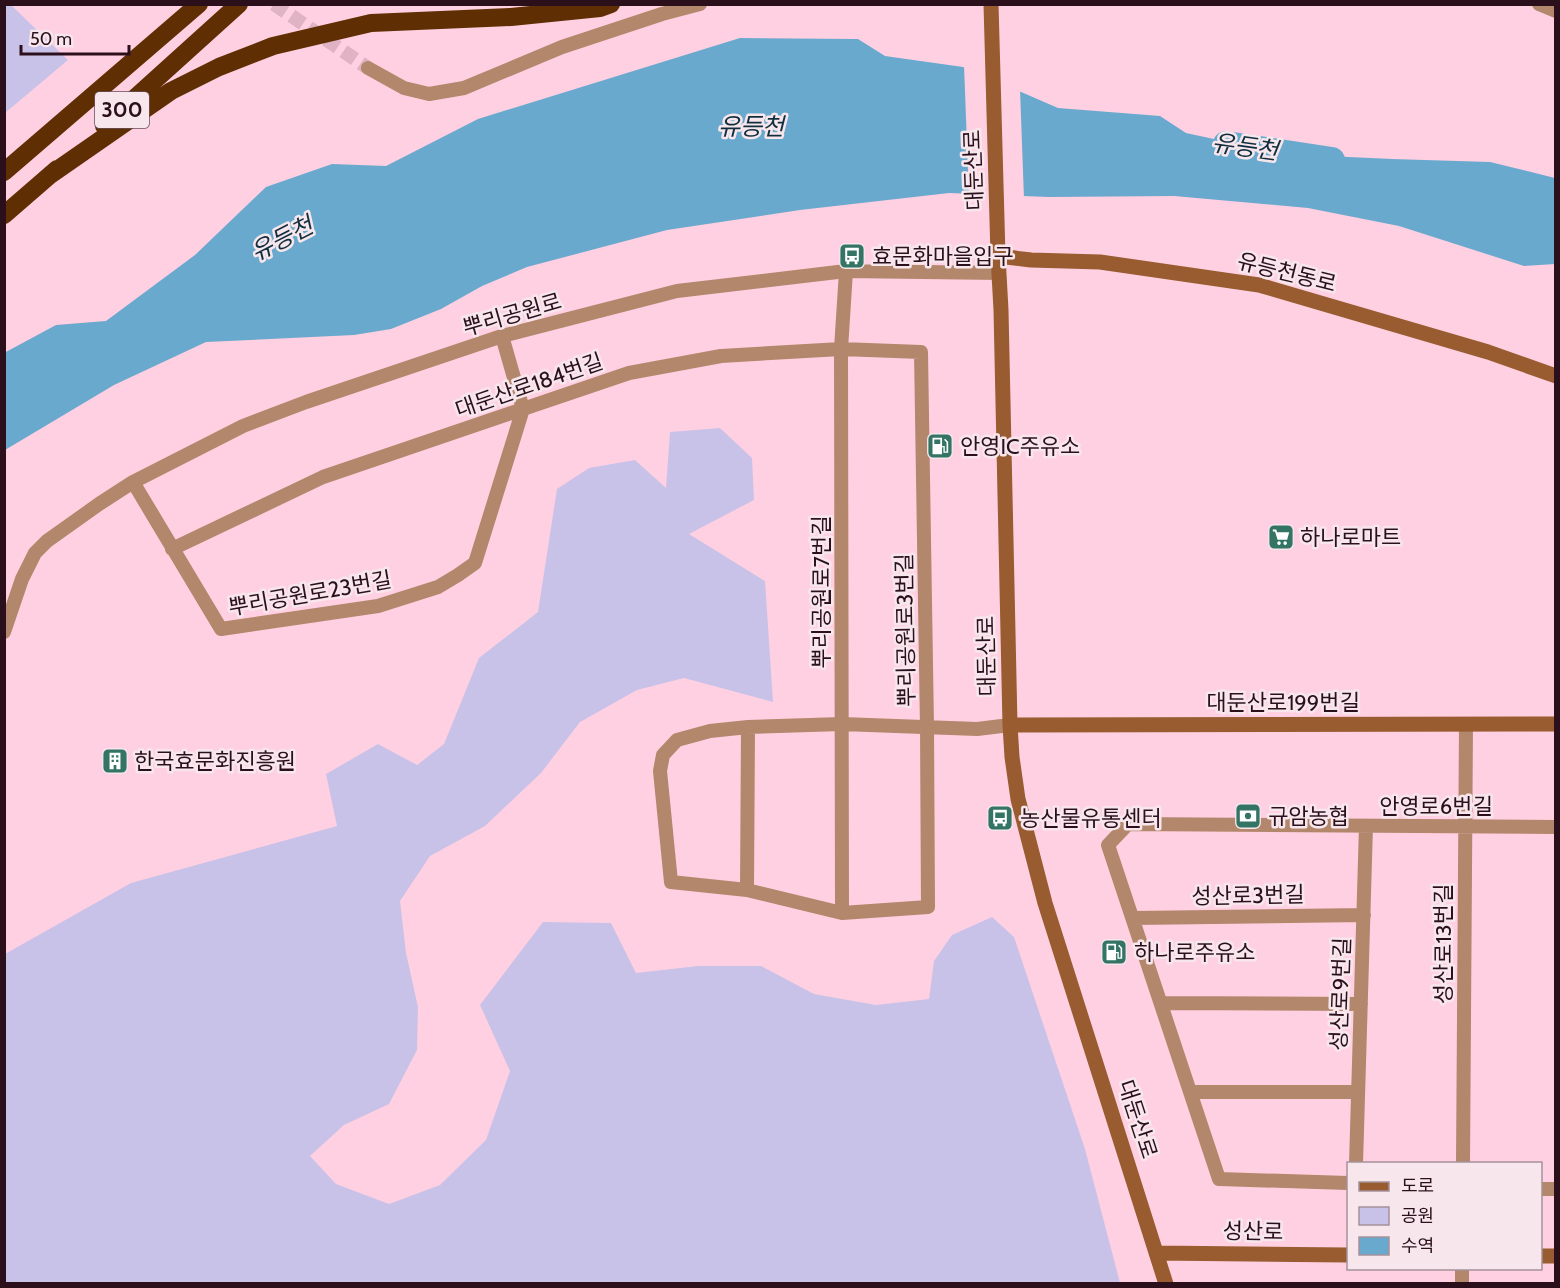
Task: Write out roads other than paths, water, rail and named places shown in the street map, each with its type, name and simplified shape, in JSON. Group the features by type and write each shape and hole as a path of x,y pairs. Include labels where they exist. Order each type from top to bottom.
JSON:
{"highway":[{"path":"179,22 194,4"},
{"name":"300","path":"4,172 199,4"},
{"name":"300","path":"4,215 239,4"},
{"path":"50,175 171,91 219,67 273,46 371,23 511,17 600,8 611,4"}],"main road":[{"name":"대둔산로","path":"991,4 1012,757 1018,799 1042,893 1166,1284"},
{"name":"유등천동로","path":"998,256 1032,260 1100,262 1258,285 1488,352 1556,376"},
{"name":"대둔산로199번길","path":"1010,724 1556,724"},
{"name":"성산로","path":"1156,1253 1347,1254"}],"street":[{"path":"368,68 404,88 429,94 464,88 562,47 700,4"},
{"path":"1539,4 1556,11"},
{"name":"뿌리공원로","path":"4,632 22,579 35,553 47,541 133,482 243,426 306,402 502,336 677,291 846,271 999,273"},
{"name":"뿌리공원로7번길","path":"842,913 841,349 846,271"},
{"path":"502,336 523,409"},
{"name":"대둔산로184번길","path":"172,549 323,477 628,373 722,356 841,349 921,352"},
{"name":"뿌리공원로3번길","path":"842,913 927,907 927,727 921,352"},
{"name":"뿌리공원로23번길","path":"133,482 221,629 378,606 438,587 475,563 523,409"},
{"path":"842,913 747,890 670,882 660,771 663,755 677,740 710,731 748,727 842,724 977,729 1010,724"},
{"name":"성산로13번길","path":"1463,1162 1466,724"},
{"path":"747,890 748,727"},
{"name":"안영로6번길","path":"1132,918 1108,845 1128,824 1556,827"},
{"name":"성산로9번길","path":"1356,1162 1366,826"},
{"name":"성산로3번길","path":"1132,918 1364,915"},
{"path":"1132,918 1219,1179 1347,1183"},
{"path":"1161,1003 1361,1004"},
{"path":"1190,1092 1358,1092"}],"water":[{"name":"유등천","path":"740,38 858,39 885,56 963,67 1058,108 1160,116 1186,133 1284,154 1490,162 1555,178 1555,264 1524,266 1399,226 1308,208 1174,196 1049,197 949,193 800,210 667,230 527,267 482,286 441,309 391,329 354,335 206,342 114,385 5,450 4,353 56,325 106,321 195,255 266,187 332,164 386,166 478,119"}],"waterway":[{"name":"유등천","path":"1226,144 1332,160"}],"tunnel":[{"path":"274,4 368,68"}],"place":[{"name":"효문화마을입구","path":"852,256"},
{"name":"안영IC주유소","path":"940,446"},
{"name":"하나로마트","path":"1281,537"},
{"name":"한국효문화진흥원","path":"115,761"},
{"name":"규암농협","path":"1248,816"},
{"name":"농산물유통센터","path":"1000,818"},
{"name":"하나로주유소","path":"1114,952"}]}
